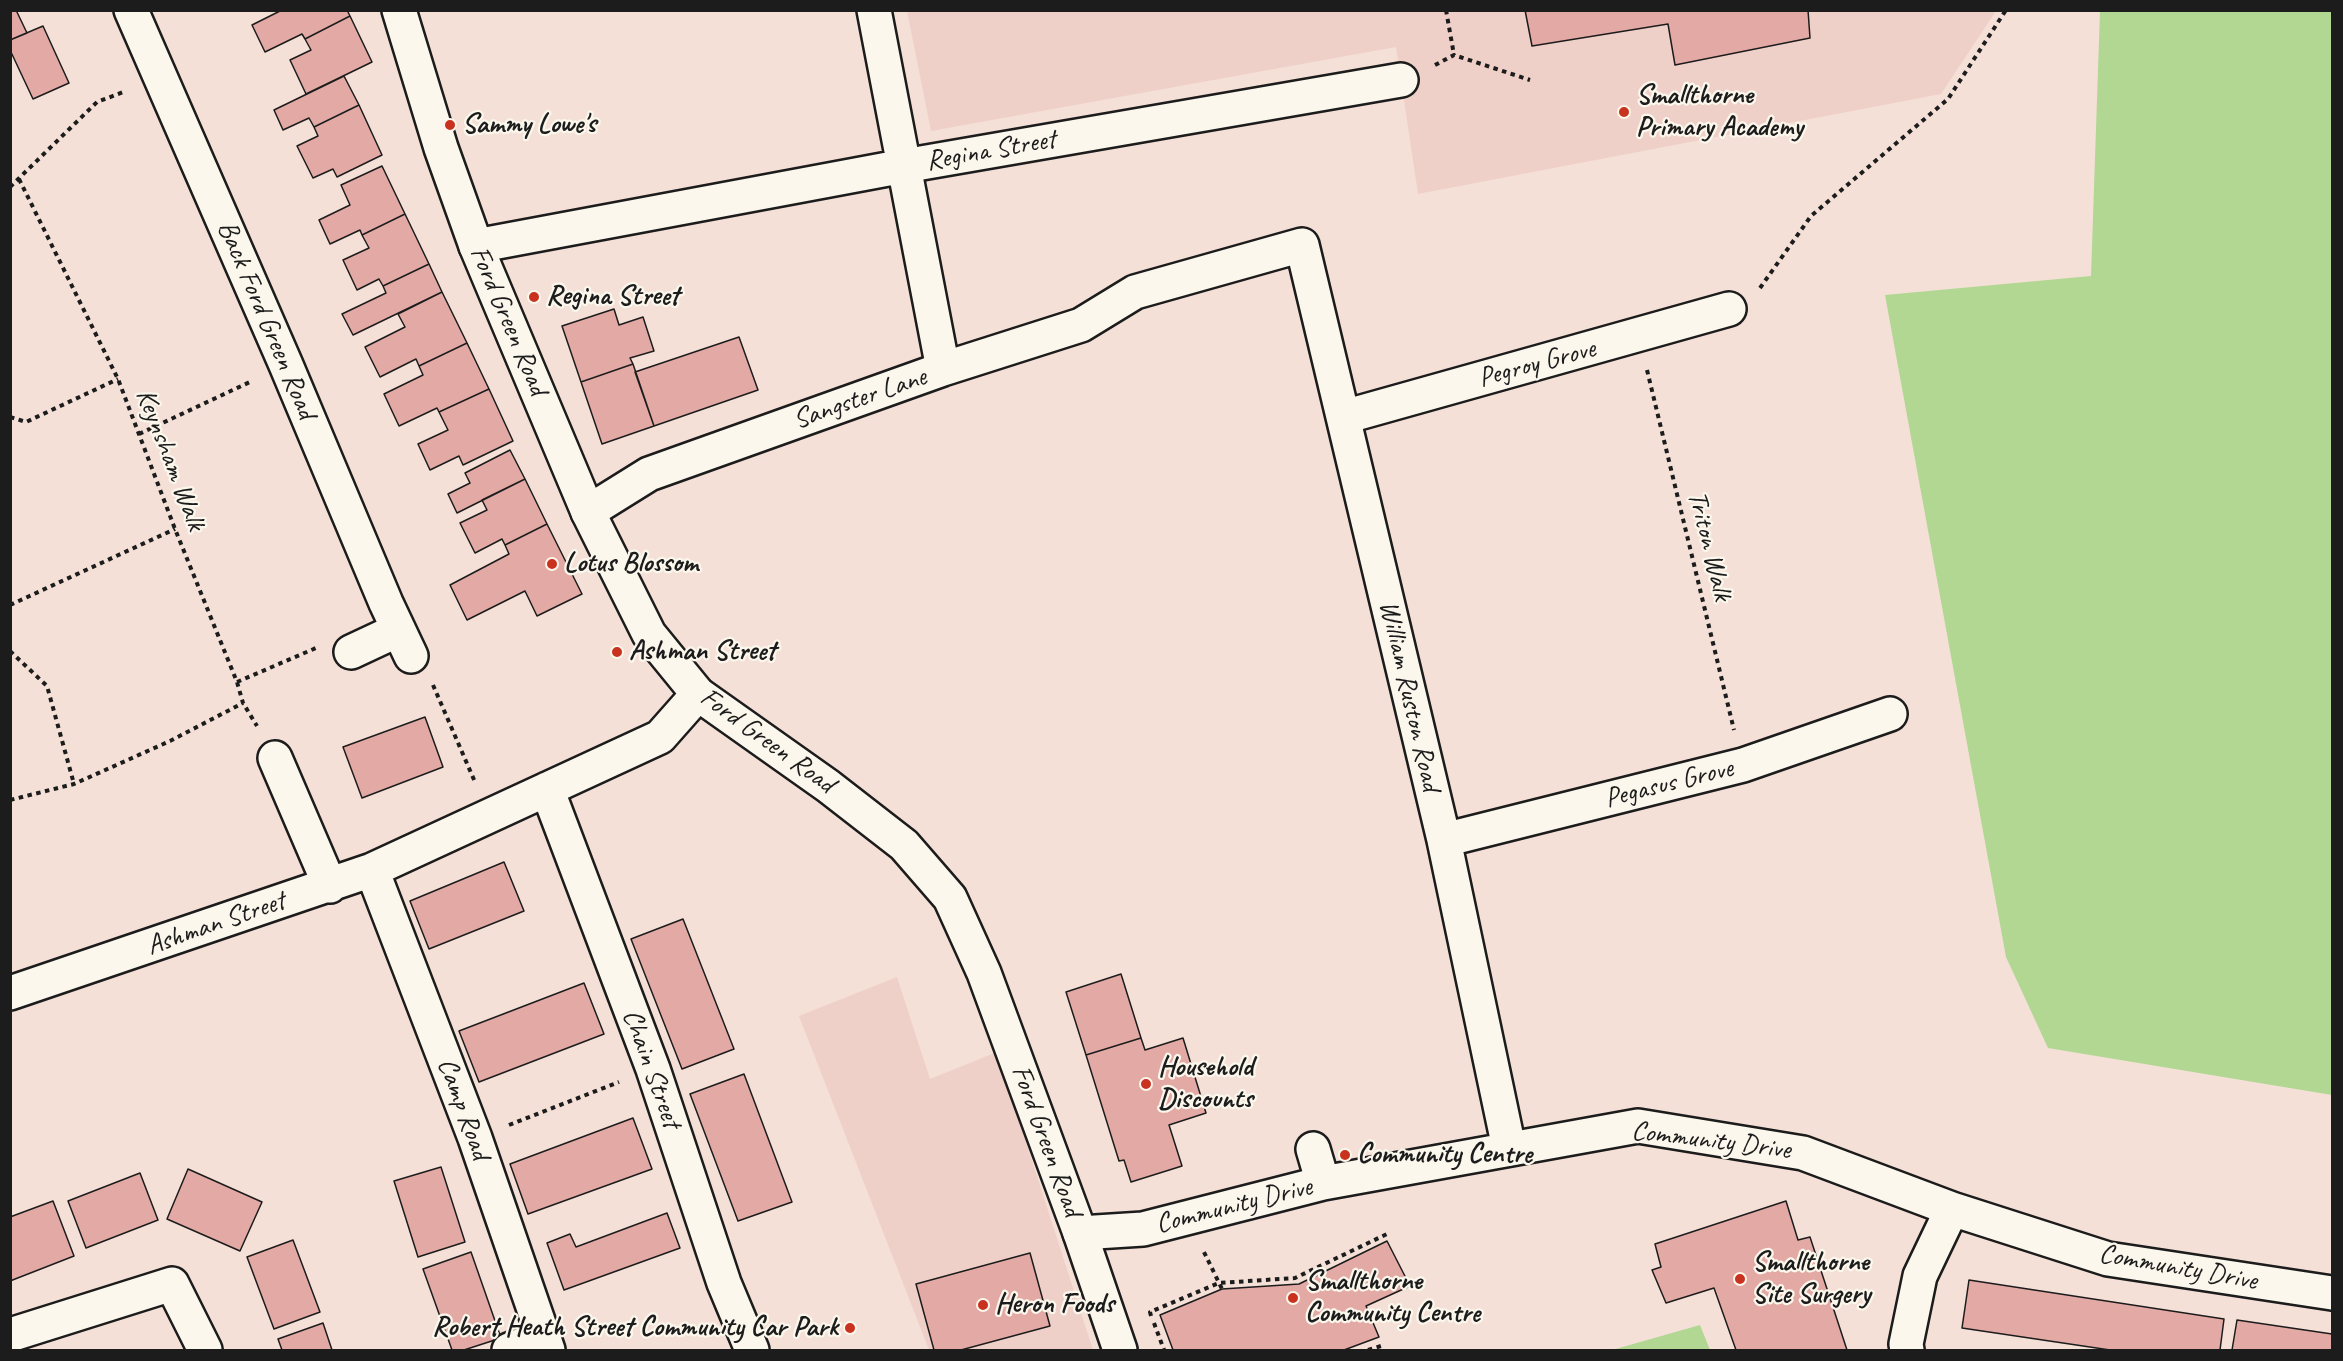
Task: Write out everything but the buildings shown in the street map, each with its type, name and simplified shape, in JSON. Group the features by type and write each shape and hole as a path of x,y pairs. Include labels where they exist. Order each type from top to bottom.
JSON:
{"street":[{"name":"Back Ford Green Road","path":"131,10 405,643"},
{"name":"Ford Green Road","path":"399,10 441,148 476,246 588,512 649,634 698,694 828,786 904,845 950,898 984,974 1080,1233 1116,1350"},
{"path":"874,10 943,369"},
{"name":"Regina Street","path":"476,246 904,166 1401,80"},
{"name":"Sangster Lane","path":"588,512 649,474 943,369 1081,324 1135,292 1302,244"},
{"name":"William Ruston Road","path":"1302,244 1444,840 1509,1149"},
{"name":"Pegroy Grove","path":"1344,417 1729,309"},
{"path":"351,652 405,643"},
{"name":"Ashman Street","path":"10,993 372,870 660,737 698,694"},
{"name":"Pegasus Grove","path":"1444,840 1743,765 1890,714"},
{"path":"275,758 330,886"},
{"name":"Chain Street","path":"547,789 653,1069 724,1283 752,1350"},
{"name":"Camp Road","path":"372,870 474,1138 545,1344"},
{"name":"Community Drive","path":"1080,1233 1143,1229 1323,1183 1638,1126 1803,1153 1952,1209 2108,1259 2332,1293"},
{"path":"1313,1149 1323,1183"},
{"path":"1907,1350 1906,1344 1920,1276 1952,1209"},
{"path":"10,1335 172,1284 205,1350"},
{"path":"509,1350 545,1344"}],"path":[{"path":"1446,10 1454,55"},
{"path":"1729,309 1751,301 1811,216 1948,99 2006,10"},
{"path":"1401,80 1454,55 1530,80"},
{"path":"10,188 97,102 160,76"},
{"name":"Keynsham Walk","path":"19,179 118,379 237,682 243,703 275,758"},
{"name":"Triton Walk","path":"1639,336 1743,765"},
{"path":"139,434 286,365"},
{"path":"10,417 26,422 118,379"},
{"path":"10,605 175,529"},
{"path":"405,643 436,690 490,816"},
{"path":"237,682 326,644 351,652"},
{"path":"10,651 47,686 75,784"},
{"path":"10,800 75,784 170,741 243,703"},
{"path":"474,1138 653,1069"},
{"path":"1164,1350 1150,1312 1219,1283 1295,1278 1388,1233"},
{"path":"1368,1350 1384,1344"}],"shaded area":[{"name":"Smallthorne Primary Academy","path":"907,11 1996,11 1941,94 1418,194 1396,47 931,131"},
{"path":"897,977 930,1079 997,1052 1093,1350 929,1350 799,1016"}],"green space":[{"path":"2100,11 2332,11 2332,1095 2048,1048 2006,957 1885,295 2091,276"},
{"path":"1700,1325 1710,1350 1612,1350"}],"place":[{"name":"Smallthorne Primary Academy","path":"1624,112"},
{"name":"Sammy Lowe's","path":"450,125"},
{"name":"Regina Street","path":"534,297"},
{"name":"Lotus Blossom","path":"552,564"},
{"name":"Ashman Street","path":"617,652"},
{"name":"Household Discounts","path":"1146,1084"},
{"name":"Community Centre","path":"1345,1155"},
{"name":"Smallthorne Site Surgery","path":"1740,1279"},
{"name":"Smallthorne Community Centre","path":"1293,1298"},
{"name":"Heron Foods","path":"983,1305"},
{"name":"Robert Heath Street Community Car Park","path":"850,1328"}]}
